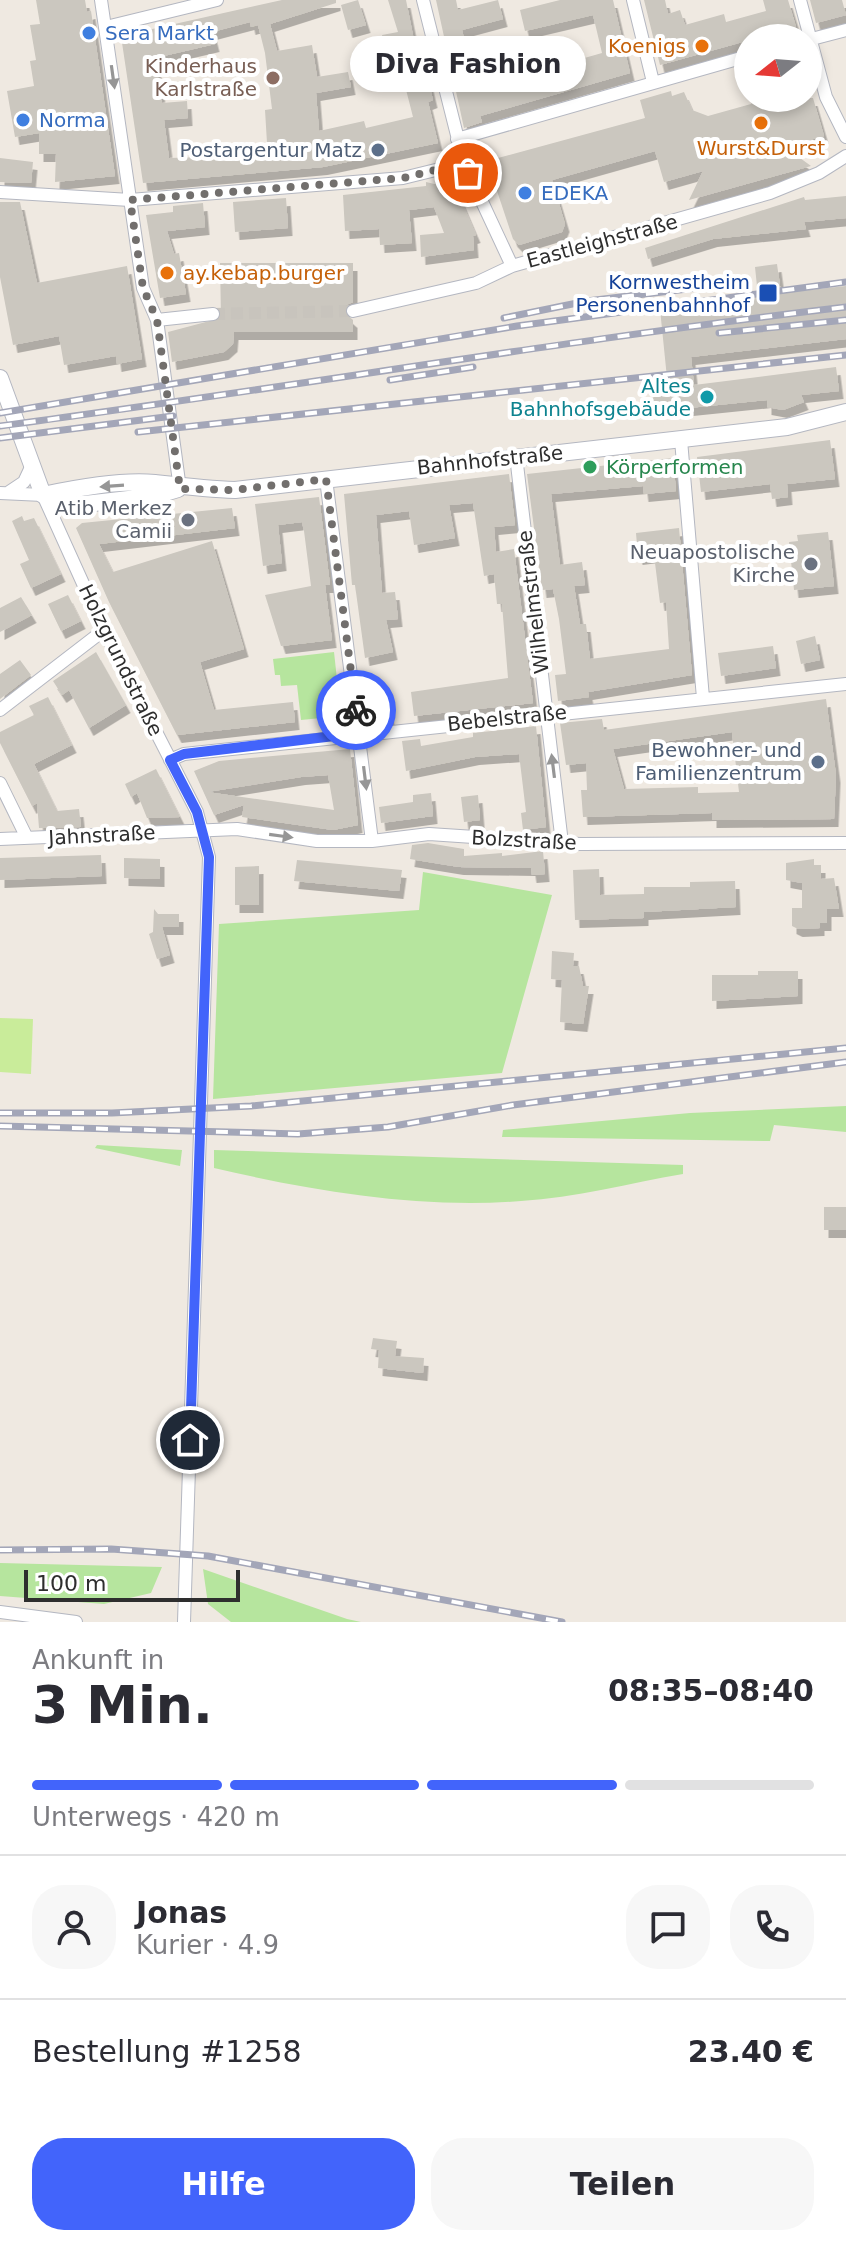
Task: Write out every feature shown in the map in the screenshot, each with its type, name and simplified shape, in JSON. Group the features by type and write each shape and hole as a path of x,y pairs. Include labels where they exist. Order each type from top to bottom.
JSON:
{"main road":[{"name":"Holzgrundstraße","path":"0,378 43,495"},
{"name":"Bahnhofstraße","path":"43,495 68,506 155,496 180,489 235,490 803,425 846,412"}],"street":[{"path":"101,0 143,288 157,320 180,489"},
{"path":"106,27 217,0"},
{"path":"423,0 464,163 512,266"},
{"path":"633,0 653,82"},
{"path":"800,0 805,24"},
{"path":"822,36 846,30"},
{"path":"457,139 734,60"},
{"path":"822,84 846,137"},
{"name":"Eastleighstraße","path":"353,311 476,283 512,266 770,193 819,173 846,156"},
{"path":"0,192 130,200 403,178 464,163"},
{"path":"157,320 213,314"},
{"path":"681,440 703,698"},
{"name":"Wilhelmstraße","path":"516,456 562,843"},
{"path":"4,493 24,482 32,465"},
{"path":"326,479 372,841"},
{"path":"4,493 43,495"},
{"name":"Holzgrundstraße","path":"43,495 104,630 203,830 209,857 184,1622"},
{"path":"0,710 104,630"},
{"name":"Bebelstraße","path":"170,760 184,754 359,733 846,684"},
{"path":"0,783 27,838"},
{"name":"Bolzstraße","path":"203,830 237,829 317,841 372,841 429,834 562,843 846,843"},
{"name":"Jahnstraße","path":"0,839 203,830"},
{"path":"0,1612 76,1622"}],"green space":[{"path":"334,652 341,716 301,720 297,685 281,686 280,675 275,675 273,659"},
{"path":"423,872 552,895 502,1073 213,1099 219,924 419,910"},
{"path":"0,1018 33,1019 31,1074 0,1072"},
{"path":"846,1106 846,1132 774,1125 770,1141 502,1137 503,1130 690,1113"},
{"path":"97,1145 182,1150 180,1166 95,1148"},
{"path":"214,1150 683,1165 683,1174 541,1199 444,1202 328,1191 214,1168"},
{"path":"0,1563 162,1567 151,1593 104,1604 0,1596"},
{"path":"203,1569 361,1622 231,1622 208,1604"}],"building":[{"path":"36,0 85,0 87,12 91,11 115,176 55,182 56,154 39,154 39,133 15,137 7,91 34,86 30,61 36,60 30,25 40,24"},
{"path":"282,0 336,0 336,3 270,24 277,51 312,45 317,77 348,72 351,87 316,93 319,131 364,121 366,128 413,117 402,74 386,77 382,61 388,60 382,35 398,32 388,0 406,0 422,81 428,79 433,100 428,102 438,143 323,167 143,183 121,36","holes":["250,22 251,27 258,25 265,53 272,109 265,110 267,143 236,145 237,156 169,158 164,120 188,118 187,101 162,103 155,58 215,44 212,32"]},
{"path":"358,0 366,25 348,30 341,5"},
{"path":"436,0 456,0 458,10 498,0 503,19 462,30 476,89 602,53 593,15 525,31 520,10 560,0 613,0 630,73 480,116 482,122 464,128"},
{"path":"644,0 665,0 668,14 680,10 685,25 724,14 726,22 766,11 763,0 788,0 795,24 734,24 734,44 660,65"},
{"path":"810,0 842,0 846,15 816,23"},
{"path":"671,91 672,96 684,92 692,110 708,116 734,109 734,112 817,112 824,136 785,147 811,166 689,200 703,171 664,182 655,151 552,180 565,224 562,232 519,245 513,239 487,161 645,118 640,100"},
{"path":"0,158 33,162 31,183 0,182"},
{"path":"457,181 458,193 476,235 473,236 474,250 421,257 420,235 444,233 434,207 409,210 412,243 380,245 379,229 345,231 343,195 426,186 426,182 447,187"},
{"path":"846,196 846,218 804,222 806,229 713,239 648,259 645,248 804,197 805,200"},
{"path":"286,198 288,228 235,232 233,202"},
{"path":"0,202 20,202 37,283 127,266 142,359 117,364 116,356 64,365 59,336 13,345 0,277"},
{"path":"203,203 205,227 167,231 174,254 179,253 186,294 160,298 146,215 173,212 173,206"},
{"path":"220,263 353,263 353,302 346,305 344,312 353,320 353,332 234,332 233,344 224,352 172,362 168,332 221,318"},
{"path":"777,264 781,293 846,286 846,339 691,357 694,385 836,367 839,391 801,395 804,402 783,410 767,407 767,400 679,409 659,410 652,406 652,399 657,393 655,380 667,378 660,309 758,296 755,267"},
{"path":"830,440 835,479 787,484 788,497 772,499 770,484 701,492 697,457"},
{"path":"673,458 676,491 644,494 643,486 551,494 560,565 582,562 585,585 574,586 580,624 586,624 590,659 669,649 666,602 660,603 654,555 638,557 636,533 679,528 692,675 588,692 589,697 558,701 555,675 566,674 559,619 553,589 542,590 527,474"},
{"path":"509,474 515,525 494,527 496,552 514,549 533,703 414,716 411,692 508,678 502,604 497,604 494,574 484,576 473,503 449,505 455,538 414,545 409,511 376,515 382,593 395,592 398,619 386,620 393,652 365,658 355,585 352,585 344,494"},
{"path":"319,497 330,585 325,585 332,640 281,646 265,595 311,586 304,531 302,522 278,525 282,563 263,566 255,504"},
{"path":"232,508 235,528 99,544 113,572 212,541 244,649 200,662 214,710 293,702 295,722 177,735 109,602 76,528 82,523"},
{"path":"22,516 24,521 34,518 61,574 31,588 20,564 29,560 12,521"},
{"name":"Neuapostolische Kirche","path":"828,532 834,586 794,590 789,542 798,541 797,535"},
{"path":"68,595 81,621 61,631 48,604"},
{"path":"21,597 32,615 0,632 0,608"},
{"path":"815,636 820,660 801,664 796,641"},
{"path":"773,646 776,668 721,676 718,653"},
{"path":"96,652 126,705 89,728 69,690 62,695 53,681"},
{"path":"20,660 31,675 0,699 0,674"},
{"path":"386,694 390,718 370,720 367,697"},
{"path":"48,697 72,745 34,764 57,811 79,809 81,827 39,828 37,803 32,806 0,743 0,732 34,715 29,706"},
{"path":"826,699 836,775 834,819 712,820 712,813 583,817 581,790 587,790 586,763 566,765 560,723 602,719 604,730","holes":["732,732 739,792 698,793 698,787 624,789 613,749"]},
{"path":"536,726 546,827 523,830 521,813 526,812 519,754 475,757 406,771 402,741 420,739 421,746 473,737 473,733"},
{"path":"350,749 358,825 333,830 242,817 244,805 214,815 194,771 219,761","holes":["328,775 334,810 207,792"]},
{"path":"156,769 180,817 147,818 137,793 131,797 125,784"},
{"path":"431,793 433,816 381,823 379,807 413,802 413,795"},
{"path":"478,795 480,820 464,822 461,797"},
{"path":"428,843 464,849 464,856 502,853 502,856 543,851 545,874 532,875 531,868 459,867 410,859 412,845"},
{"path":"101,855 102,876 0,880 0,858"},
{"path":"124,858 160,859 160,879 124,878"},
{"path":"814,859 814,865 821,865 821,879 834,878 839,909 827,909 827,923 820,923 820,928 798,929 792,926 792,908 802,908 802,883 786,880 786,863"},
{"path":"297,860 402,870 399,891 294,881"},
{"path":"259,866 259,905 235,905 235,867"},
{"path":"599,869 600,895 644,894 644,887 690,887 690,882 735,881 736,907 644,912 644,918 575,920 573,870"},
{"path":"154,909 158,914 179,914 179,927 162,927 170,955 157,959 149,934 153,932"},
{"path":"552,951 574,953 573,966 579,966 583,986 589,986 583,1024 560,1022 562,980 551,979"},
{"path":"758,971 798,971 798,996 712,1001 712,975 758,975"},
{"path":"824,1207 846,1207 846,1230 824,1230"},
{"path":"373,1338 397,1341 395,1356 424,1358 423,1373 378,1368 379,1350 371,1349"}],"tunnel":[{"path":"213,314 353,311"}],"railway":[{"path":"0,413 517,326 846,282"},
{"path":"504,318 587,301 729,284"},
{"path":"0,426 634,334 846,307"},
{"path":"719,333 846,320"},
{"path":"138,432 846,355"},
{"path":"390,380 473,367"},
{"path":"0,438 173,416"},
{"path":"0,1113 112,1113 251,1106 846,1048"},
{"path":"0,1126 298,1134 388,1127 513,1105 846,1062"},
{"path":"0,1550 111,1549 208,1556 562,1622"}],"way so far":[{"path":"356,710 326,479 235,490 180,489 161,372 157,320 148,306 143,288 130,200 403,178 464,163 468,173"}],"place":[{"name":"Sera Markt","path":"89,33"},
{"name":"Koenigs","path":"702,46"},
{"name":"Kinderhaus Karlstraße","path":"273,78"},
{"name":"Norma","path":"23,120"},
{"name":"Wurst&Durst","path":"761,123"},
{"name":"Postargentur Matz","path":"378,150"},
{"name":"Diva Fashion","path":"468,173"},
{"name":"EDEKA","path":"525,193"},
{"name":"ay.kebap.burger","path":"167,273"},
{"name":"Kornwestheim Personenbahnhof","path":"768,293"},
{"name":"Altes Bahnhofsgebäude","path":"707,397"},
{"name":"Körperformen","path":"590,467"},
{"name":"Atib Merkez Camii","path":"188,520"},
{"name":"Neuapostolische Kirche","path":"811,564"},
{"name":"Bewohner- und Familienzentrum","path":"818,762"}],"route":[{"path":"190,1440 209,857 197,812 170,760 184,754 359,733 356,710"}]}
